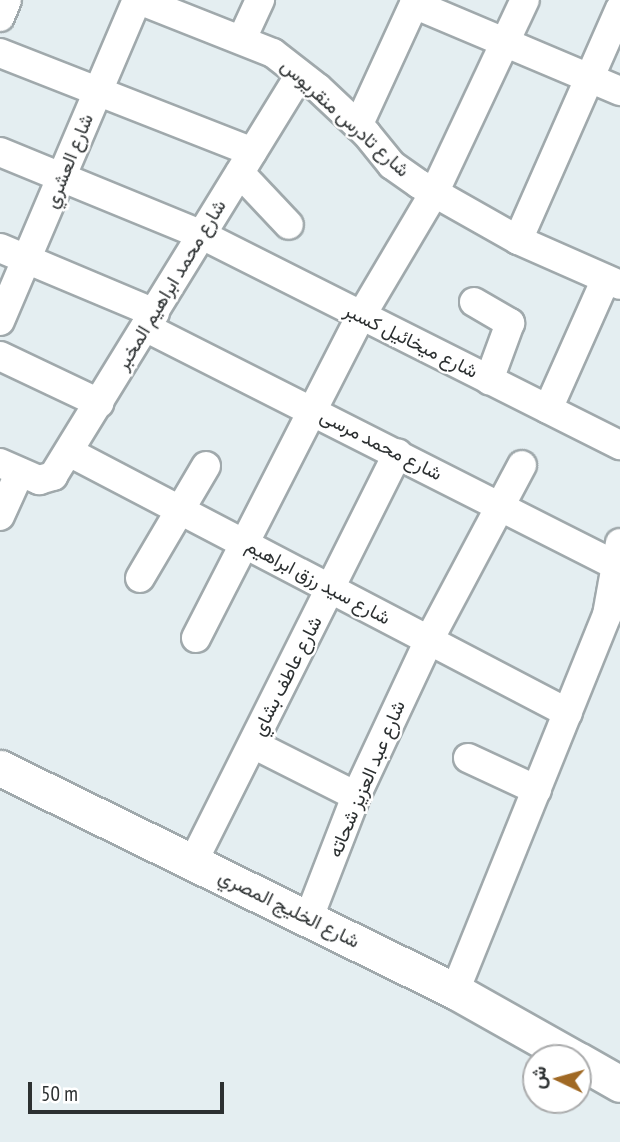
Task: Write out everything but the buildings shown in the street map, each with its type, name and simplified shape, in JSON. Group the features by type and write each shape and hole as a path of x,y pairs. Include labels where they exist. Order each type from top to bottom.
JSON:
{"street":[{"path":"0,17 7,0"},
{"name":"شارع تادرس منقريوس","path":"138,0 175,6 273,53 358,125 392,165 433,193 518,240 615,280"},
{"name":"شارع العشري","path":"0,321 138,0"},
{"path":"242,39 260,0"},
{"path":"195,638 361,316 433,193 525,0"},
{"path":"358,125 415,2 620,91"},
{"path":"518,240 620,9"},
{"path":"0,53 98,89 246,162 289,225"},
{"name":"شارع محمد ابراهيم المخبر","path":"18,471 53,476 300,75"},
{"name":"شارع ميخائيل كسبر","path":"0,152 202,235 620,445"},
{"name":"شارع محمد مرسى","path":"0,248 28,259 150,320 312,410 500,506 617,554"},
{"path":"548,409 615,280"},
{"path":"474,302 510,323 489,380"},
{"path":"0,356 99,403"},
{"name":"شارع سيد رزق ابراهيم","path":"69,452 568,713"},
{"name":"شارع عاطف بشاي","path":"193,862 398,453"},
{"name":"شارع عبد العزيز شحاته","path":"308,920 356,796 429,640 523,465"},
{"path":"140,578 206,466"},
{"path":"0,516 18,471"},
{"path":"455,991 607,615 617,554"},
{"path":"253,744 356,796"},
{"path":"468,758 537,790"},
{"name":"شارع الخليج المصري","path":"0,768 455,991 549,1044"},
{"name":"شارع الخليج المصري","path":"592,1068 620,1084"}]}
